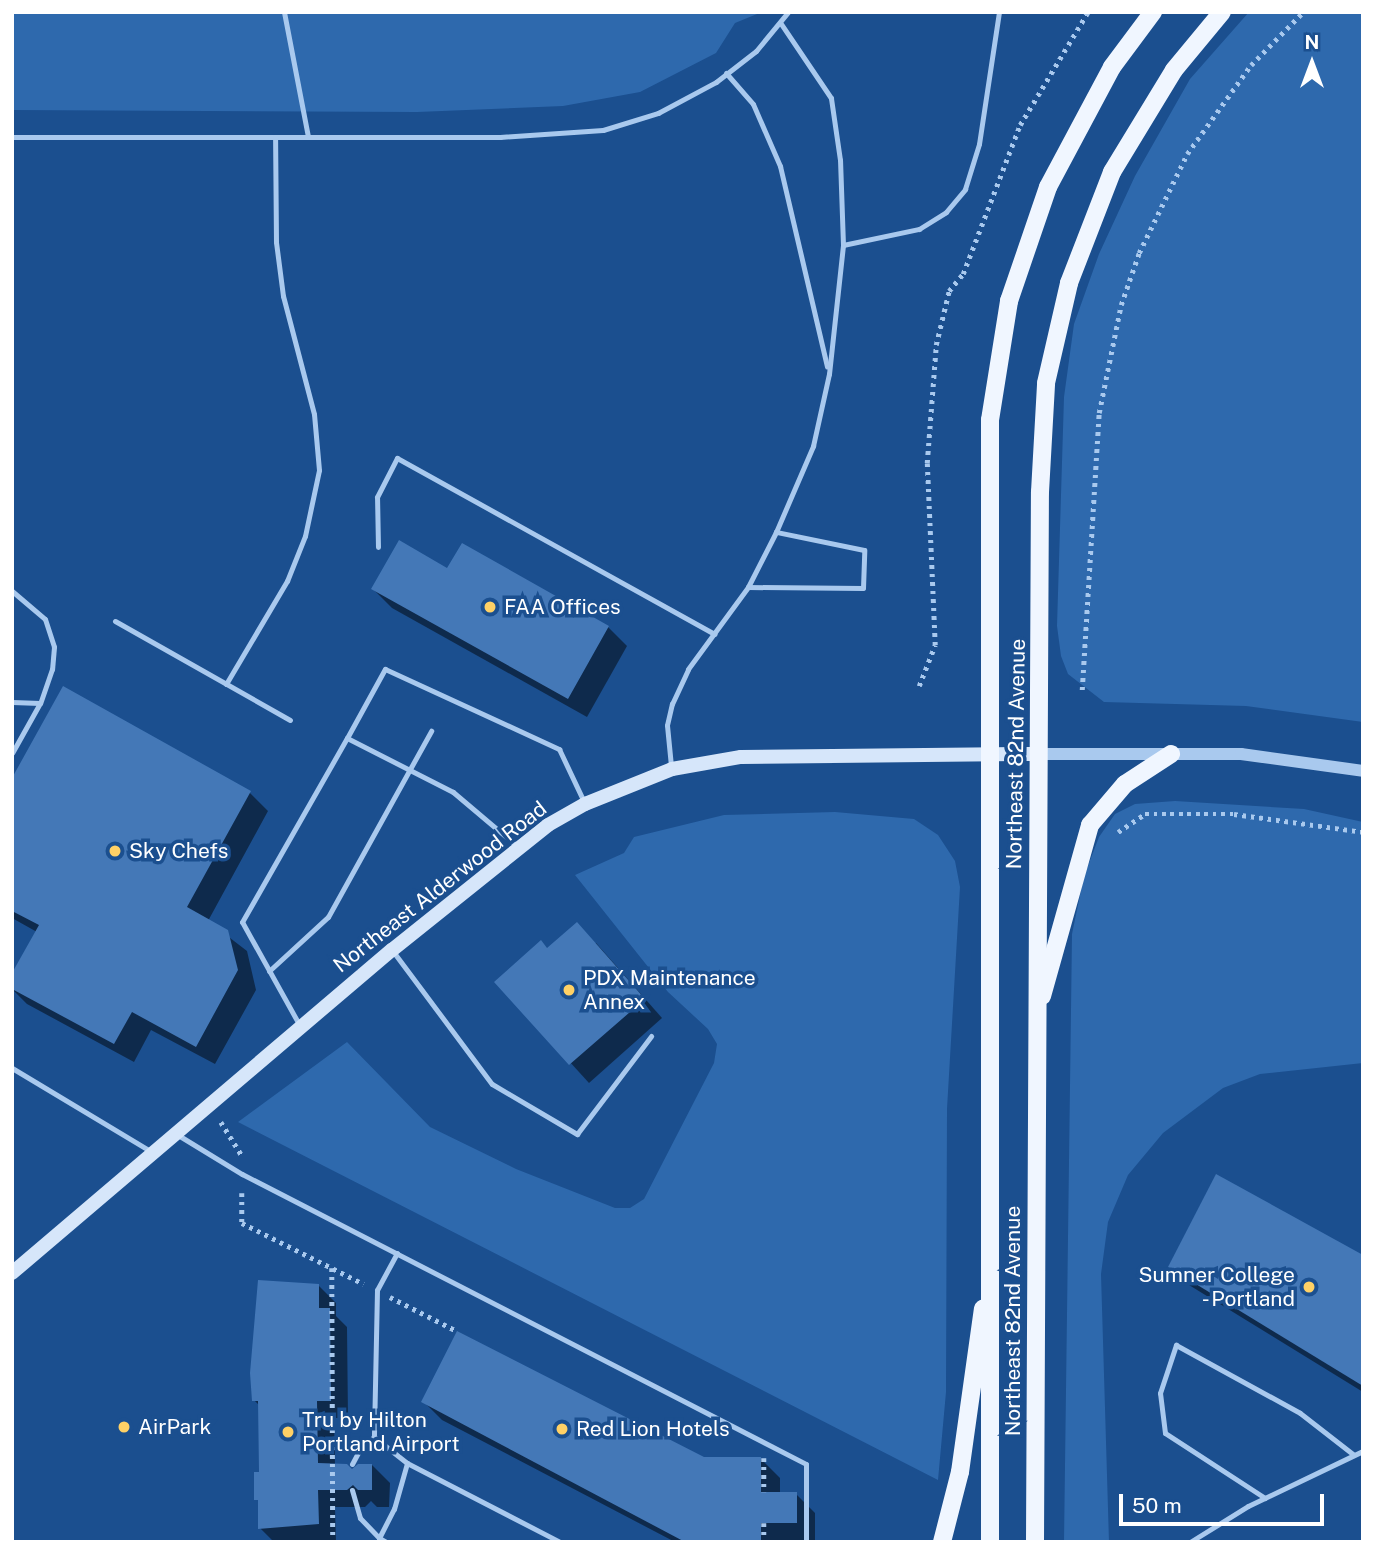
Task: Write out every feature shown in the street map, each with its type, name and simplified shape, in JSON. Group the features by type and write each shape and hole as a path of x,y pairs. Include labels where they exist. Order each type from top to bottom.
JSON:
{"main road":[{"name":"Northeast 82nd Avenue","path":"990,1542 992,1246 987,481 998,357 1009,301 1048,187 1078,126 1112,67 1153,12"},
{"name":"Northeast 82nd Avenue","path":"1035,1542 1041,433 1054,340 1087,228 1112,172 1174,70 1222,12"},
{"name":"Northeast Alderwood Road","path":"12,1273 392,950 520,848 585,804 672,769 741,757 792,754 1039,754"},
{"path":"1036,1013 1090,825 1125,783 1171,754"},
{"path":"942,1542 960,1472 992,1246"}],"street":[{"name":"Northeast Alderwood Road","path":"1039,754 1171,754 1290,758 1363,771"}],"lane":[{"path":"284,12 308,137"},
{"path":"12,137 511,136 603,130 659,113 726,73 757,51 788,12"},
{"path":"843,245 919,229 946,212 965,190 979,144 999,12"},
{"path":"672,769 667,725 672,704 688,669 748,587 776,532 813,446 829,374 843,245 840,160 831,98 781,24"},
{"path":"726,73 753,104 780,166 810,280 829,374"},
{"path":"226,684 287,581 305,536 319,470 314,414 283,296 276,242 275,137"},
{"path":"378,547 377,497 397,458 715,635"},
{"path":"748,587 863,588 864,550 776,532"},
{"path":"12,591 45,619 54,647 52,668 40,703 12,752"},
{"path":"115,621 290,720"},
{"path":"300,1026 242,922 385,668 559,750 585,804"},
{"path":"12,702 40,703"},
{"path":"269,971 328,917 431,731"},
{"path":"347,738 453,792 520,848"},
{"path":"392,950 492,1084 577,1134 651,1036"},
{"path":"12,1068 152,1152"},
{"path":"175,1133 242,1174 806,1464 806,1542"},
{"path":"374,1437 377,1290 397,1253"},
{"path":"1265,1498 1165,1433 1160,1393 1176,1345 1300,1413 1354,1455"},
{"path":"374,1437 407,1463 560,1542"},
{"path":"352,1464 361,1447 374,1437"},
{"path":"1190,1542 1265,1498 1363,1451"},
{"path":"379,1538 394,1509 407,1463"},
{"path":"352,1490 360,1518 386,1542"}],"path":[{"path":"919,686 935,645 927,463 936,345 949,291 963,274 1020,125 1088,12"},
{"path":"1082,690 1099,413 1121,305 1139,253 1187,155 1251,65 1303,12"},
{"path":"1118,832 1145,814 1234,814 1363,832"},
{"path":"208,1104 242,1154 242,1223 457,1331"},
{"path":"332,1268 332,1542"},
{"path":"764,1492 764,1456 770,1445"},
{"path":"764,1523 764,1542"}],"shaded area":[{"path":"12,12 762,12 735,23 716,53 640,92 563,106 417,112 12,110"},
{"path":"1249,12 1363,12 1363,722 1246,706 1104,702 1068,674 1061,656 1057,626 1064,397 1074,324 1099,254 1135,176 1190,79"},
{"path":"1175,801 1304,809 1363,822 1363,1063 1260,1074 1223,1088 1163,1133 1128,1175 1108,1222 1101,1274 1109,1542 1064,1542 1072,934 1084,876 1099,837 1115,814 1135,804"},
{"path":"835,812 914,819 938,835 955,861 960,887 947,1109 946,1392 938,1480 238,1122 347,1042 430,1127 516,1169 615,1208 630,1208 644,1199 714,1063 717,1044 708,1029 668,992 575,875 624,853 634,837 724,815"}],"building":[{"name":"FAA Offices","path":"399,540 447,568 462,543 609,626 568,699 371,589"},
{"name":"Sky Chefs","path":"63,686 251,791 187,907 228,930 238,970 196,1047 132,1012 114,1044 12,989 12,973 39,925 12,911 12,778"},
{"name":"PDX Maintenance Annex","path":"577,922 645,999 569,1065 494,982 541,940 547,948"},
{"path":"1216,1174 1363,1255 1363,1386 1168,1267"},
{"name":"Tru by Hilton Portland Airport","path":"258,1280 319,1284 319,1308 330,1308 331,1401 317,1401 318,1463 347,1464 352,1469 358,1464 372,1464 372,1490 358,1490 353,1485 347,1490 318,1490 319,1524 258,1529 254,1472 259,1472 258,1401 252,1401 250,1373"},
{"name":"Red Lion Hotels","path":"457,1331 704,1457 761,1457 761,1492 797,1492 797,1523 761,1523 761,1542 685,1542 421,1402"}],"place":[{"name":"FAA Offices","path":"490,607"},
{"name":"Sky Chefs","path":"115,851"},
{"name":"PDX Maintenance Annex","path":"569,990"},
{"name":"Sumner College - Portland","path":"1309,1287"},
{"name":"AirPark","path":"124,1427"},
{"name":"Red Lion Hotels","path":"562,1429"},
{"name":"Tru by Hilton Portland Airport","path":"288,1432"}]}
